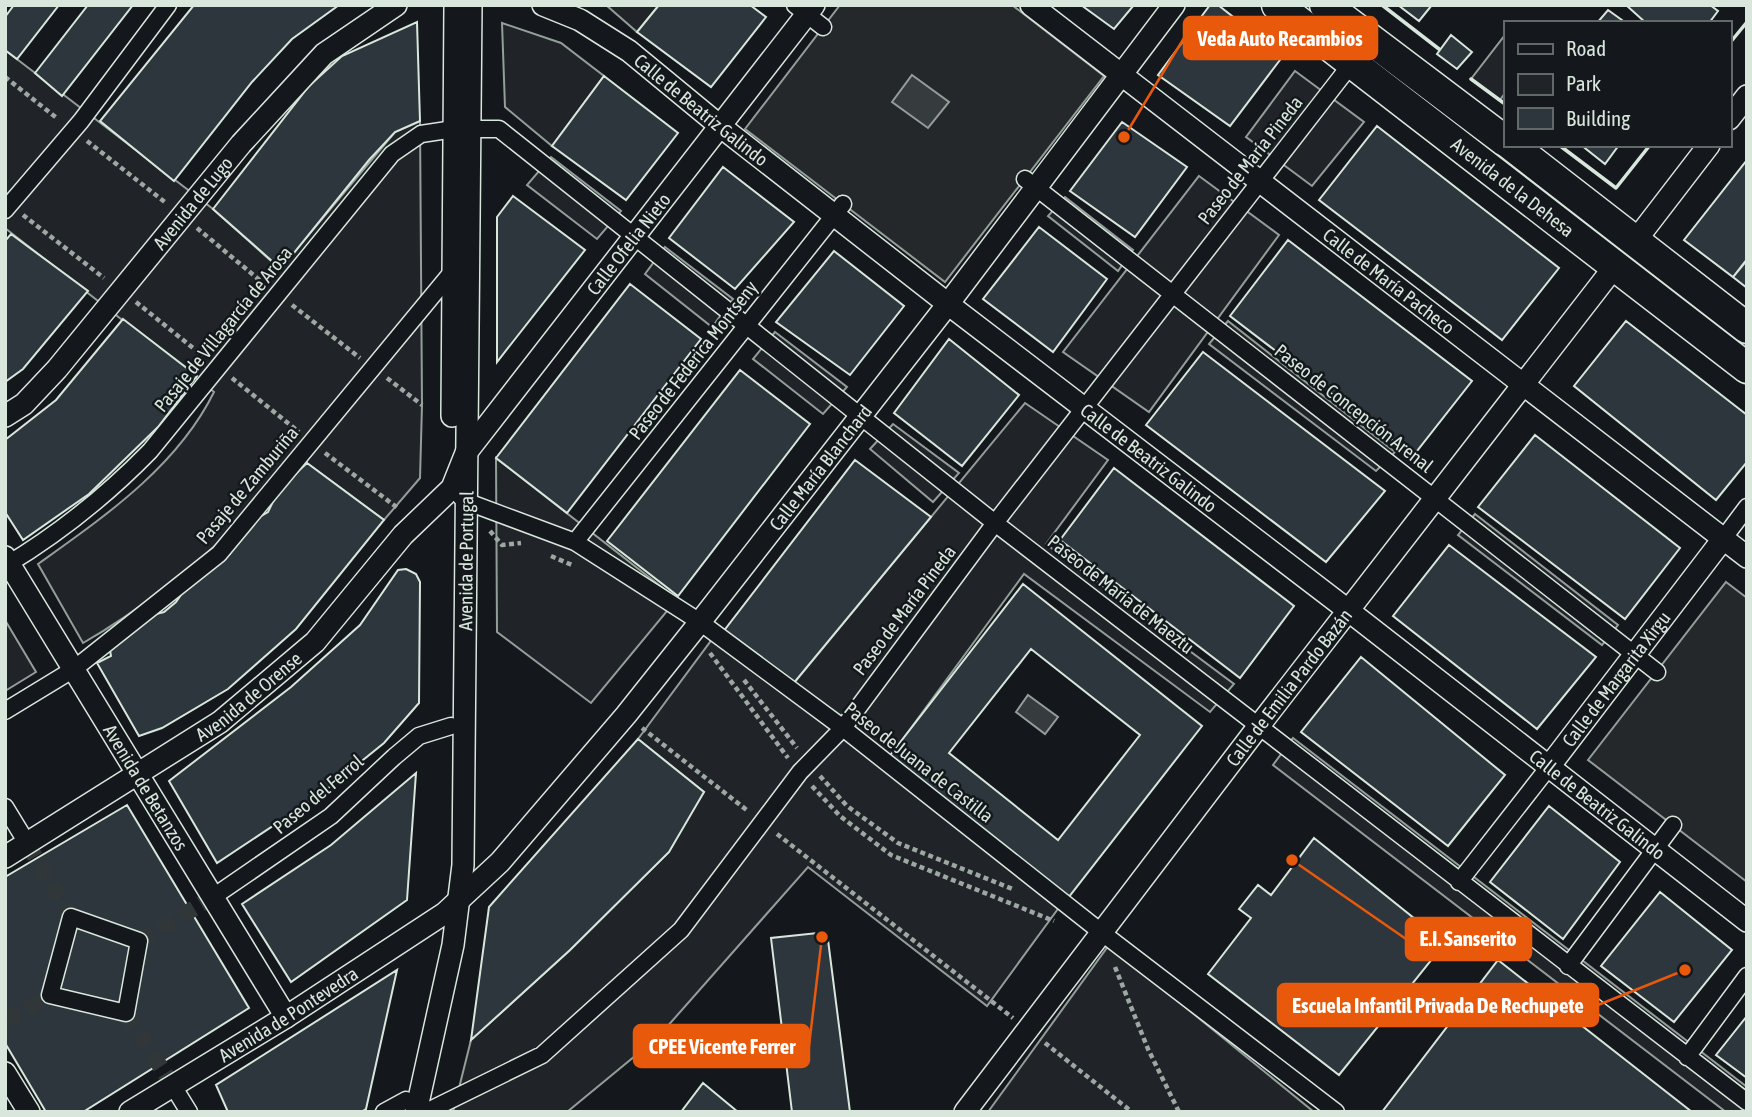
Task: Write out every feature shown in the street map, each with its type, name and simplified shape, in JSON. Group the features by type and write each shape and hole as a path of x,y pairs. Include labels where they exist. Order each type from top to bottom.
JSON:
{"main road":[{"name":"Avenida de la Dehesa","path":"1277,5 1747,368"},
{"name":"Avenida de la Dehesa","path":"1325,5 1504,140"},
{"name":"Avenida de la Dehesa","path":"1514,147 1747,328"}],"street":[{"path":"5,210 73,130 168,5"},
{"name":"Avenida de Lugo","path":"5,416 24,404 57,369 241,144 324,54 396,5"},
{"name":"Avenida de Portugal","path":"455,5 462,129 466,453"},
{"name":"Avenida de Portugal","path":"409,1108 463,865 459,494 452,272 471,5"},
{"name":"Calle de Beatriz Galindo","path":"543,5 580,20 629,51 720,125 838,209 948,304 1349,611 1747,921"},
{"name":"Calle de María Pacheco","path":"1031,5 1747,557"},
{"name":"Calle María Blanchard","path":"452,906 500,862 626,715 948,304 1030,183 1121,75 1174,5"},
{"name":"Calle Ofelia Nieto","path":"459,494 466,453 810,13"},
{"name":"Paseo de María Pineda","path":"426,1112 542,1055 681,930 804,768 843,728 995,523 1352,63"},
{"path":"1731,116 1747,96"},
{"name":"Paseo de María de Maeztu","path":"462,129 499,129 995,523 1747,1102"},
{"name":"Pasaje de Villagarcía de Arosa","path":"7,562 85,512 150,451 392,154 421,134 462,129"},
{"path":"1636,240 1707,147"},
{"name":"Paseo de Concepción Arenal","path":"1030,183 1657,672"},
{"name":"Paseo de Federica Montseny","path":"575,542 838,209"},
{"name":"Calle de Emilia Pardo Bazán","path":"965,1112 1615,265"},
{"name":"Pasaje de Zamburiña","path":"5,711 74,669 219,554 452,272"},
{"name":"Avenida de Portugal","path":"452,906 449,867 451,726 459,494"},
{"name":"Paseo de Juana de Castilla","path":"459,494 575,542 700,622 843,728 1101,932 1336,1112"},
{"name":"Avenida de Orense","path":"5,857 220,722 315,642 403,536 459,494"},
{"name":"Calle de Margarita Xirgu","path":"1459,882 1747,507"},
{"name":"Avenida de Betanzos","path":"7,562 286,1017"},
{"name":"Paseo del Ferrol","path":"214,897 331,816 419,736 451,726"},
{"path":"5,807 27,843"},
{"path":"1568,966 1673,825"},
{"name":"Avenida de Pontevedra","path":"130,1112 286,1017 452,906"},
{"path":"71,917 139,941 126,1013 50,995 71,917"},
{"path":"1687,1057 1747,976"},
{"path":"5,1073 29,1112"},
{"path":"173,1086 189,1112"},
{"path":"384,1112 409,1108"}],"path":[{"path":"5,77 422,405"},
{"path":"459,494 502,545 522,543"},
{"path":"547,554 584,570"},
{"path":"700,622 711,657 804,768 847,806 898,843 1020,892"},
{"path":"738,672 840,816 891,855 1051,920 1101,932 1147,1049 1179,1112"},
{"path":"626,715 1132,1112"}],"green space":[{"path":"606,5 659,5 637,32"},
{"path":"502,23 561,43 604,76 552,146 505,107"},
{"path":"1504,36 1504,94 1500,100 1471,79"},
{"path":"5,50 213,209 280,269 395,132 420,121 420,478 384,520 307,463 304,442 257,503 223,539 145,603 83,643 38,564 113,508 160,467 199,419 214,392 5,228"},
{"path":"1295,71 1364,122 1312,186 1246,137"},
{"path":"551,157 621,211 597,239 527,185"},
{"path":"1199,176 1279,235 1149,412 1063,352"},
{"path":"1065,197 1133,250 1118,271 1048,216"},
{"path":"665,247 733,299 712,327 645,274"},
{"path":"1228,321 1395,452 1376,471 1209,344"},
{"path":"775,332 847,387 823,414 753,359"},
{"path":"1025,403 1108,460 1046,544 1234,684 1210,712 1024,574 886,762 1063,902 987,1006 808,867 658,1037 567,1112 453,1112 471,1040 570,950 669,852 704,792 638,739 716,634 790,688"},
{"path":"893,424 959,473 933,502 870,449"},
{"path":"496,458 677,599 591,703 497,632"},
{"path":"1475,514 1618,625 1602,645 1458,535"},
{"path":"5,620 36,672 5,691"},
{"path":"1293,738 1747,1087 1747,1112 1726,1112 1273,765"},
{"path":"1109,945 1314,1112 988,1112"}],"shaded area":[{"path":"840,5 1012,5 1104,76 945,282 745,129"},
{"path":"912,75 949,102 928,128 892,102"},
{"path":"1726,582 1747,598 1747,882 1588,760"},
{"path":"1028,695 1058,717 1045,734 1016,712"}],"building":[{"path":"14,5 59,5 17,59 5,50 5,17"},
{"path":"88,5 133,5 62,96 35,73"},
{"path":"194,5 339,5 292,39 252,82 174,181 100,121"},
{"path":"659,5 750,5 766,17 711,87 637,32"},
{"path":"1081,5 1134,5 1114,29"},
{"path":"1210,5 1218,5 1283,56 1230,126 1158,75"},
{"path":"1398,5 1432,5 1419,21"},
{"path":"1626,5 1710,5 1718,11 1710,21 1644,21"},
{"path":"1608,10 1623,21 1599,21"},
{"path":"417,22 420,121 395,132 281,269 213,209 309,86 342,56"},
{"path":"1451,35 1472,52 1457,69 1437,54"},
{"path":"604,76 678,133 626,200 552,146"},
{"path":"1122,122 1187,167 1135,237 1070,191"},
{"path":"1377,126 1559,268 1502,340 1319,200"},
{"path":"1584,147 1618,147 1605,164"},
{"path":"1747,160 1747,259 1733,277 1684,240"},
{"path":"723,167 794,222 735,289 669,238"},
{"path":"513,196 585,250 497,362 497,217"},
{"path":"1039,227 1107,279 1053,352 983,299"},
{"path":"11,234 88,291 23,369 5,382 5,241"},
{"path":"1288,240 1472,381 1413,456 1230,316"},
{"path":"834,251 904,306 850,375 776,322"},
{"path":"1747,260 1747,288 1733,277"},
{"path":"630,284 701,339 567,513 496,458"},
{"path":"123,319 197,376 158,427 89,494 23,540 5,512 5,440 56,400"},
{"path":"1626,321 1747,415 1747,462 1716,500 1574,386"},
{"path":"949,339 1019,395 962,466 894,413"},
{"path":"1203,352 1385,491 1326,562 1146,425"},
{"path":"740,370 810,424 678,596 607,541"},
{"path":"1535,435 1680,548 1625,619 1478,507"},
{"path":"855,460 931,517 793,684 723,632"},
{"path":"307,463 384,520 296,629 228,689 162,728 139,736 97,663 111,656 110,650 156,614 164,612 183,592 230,554 233,545 256,519 268,512 279,489"},
{"path":"1114,468 1294,606 1240,678 1060,540"},
{"path":"1449,545 1596,657 1537,729 1393,616"},
{"path":"406,569 416,574 420,582 419,703 384,743 321,794 217,863 169,781 291,687 360,625 398,570"},
{"path":"1023,584 1202,726 1068,898 888,758","holes":["1031,649 1140,735 1058,840 949,753"]},
{"path":"1361,657 1505,775 1448,846 1301,732"},
{"path":"638,739 704,792 669,852 570,950 471,1040 489,907"},
{"path":"416,773 407,900 291,982 242,904 331,845"},
{"path":"127,805 249,1008 83,1112 46,1112 5,1043 5,877"},
{"path":"1549,806 1620,862 1563,939 1490,882"},
{"path":"1314,838 1445,943 1339,1075 1208,974 1251,918 1239,909 1258,885 1271,895"},
{"path":"1660,892 1732,950 1674,1022 1601,966"},
{"path":"827,932 850,1112 792,1112 771,938"},
{"path":"1498,960 1692,1112 1382,1112"},
{"path":"397,970 366,1109 361,1112 228,1112 216,1085"},
{"path":"1747,1016 1747,1078 1716,1055"},
{"path":"703,1083 738,1112 681,1112"}],"tunnel":[{"path":"27,843 71,917"},
{"path":"139,941 213,897"},
{"path":"5,1020 50,995"},
{"path":"126,1013 173,1086"}],"wall":[{"path":"1382,5 1439,49"},
{"path":"1731,42 1747,22"},
{"path":"1471,79 1504,103"},
{"path":"1562,147 1616,188 1648,147"}],"place":[{"name":"Veda Auto Recambios","path":"1124,137"},
{"name":"E.I. Sanserito","path":"1292,860"},
{"name":"CPEE Vicente Ferrer","path":"822,937"},
{"name":"Escuela Infantil Privada De Rechupete","path":"1685,970"}]}
